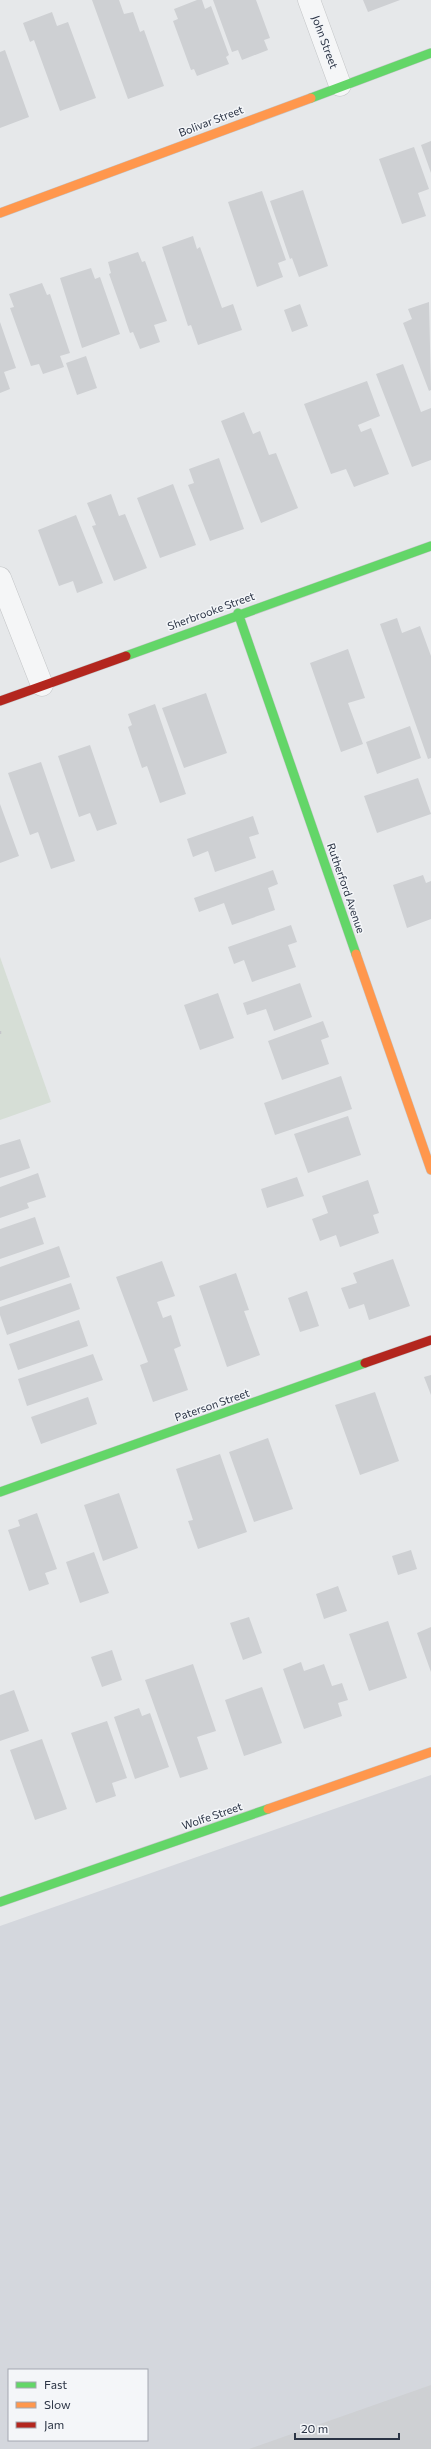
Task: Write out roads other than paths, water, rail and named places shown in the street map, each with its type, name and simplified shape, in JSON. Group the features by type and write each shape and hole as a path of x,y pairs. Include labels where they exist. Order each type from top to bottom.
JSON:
{"street":[{"name":"John Street","path":"309,0 340,85"},
{"name":"Bolivar Street","path":"0,213 340,85 431,53"},
{"name":"Sherbrooke Street","path":"0,701 238,613 431,546"},
{"path":"0,578 42,685"},
{"name":"Rutherford Avenue","path":"238,613 431,1170"},
{"name":"Paterson Street","path":"0,1492 431,1340"},
{"name":"Wolfe Street","path":"0,1902 431,1752"}]}
